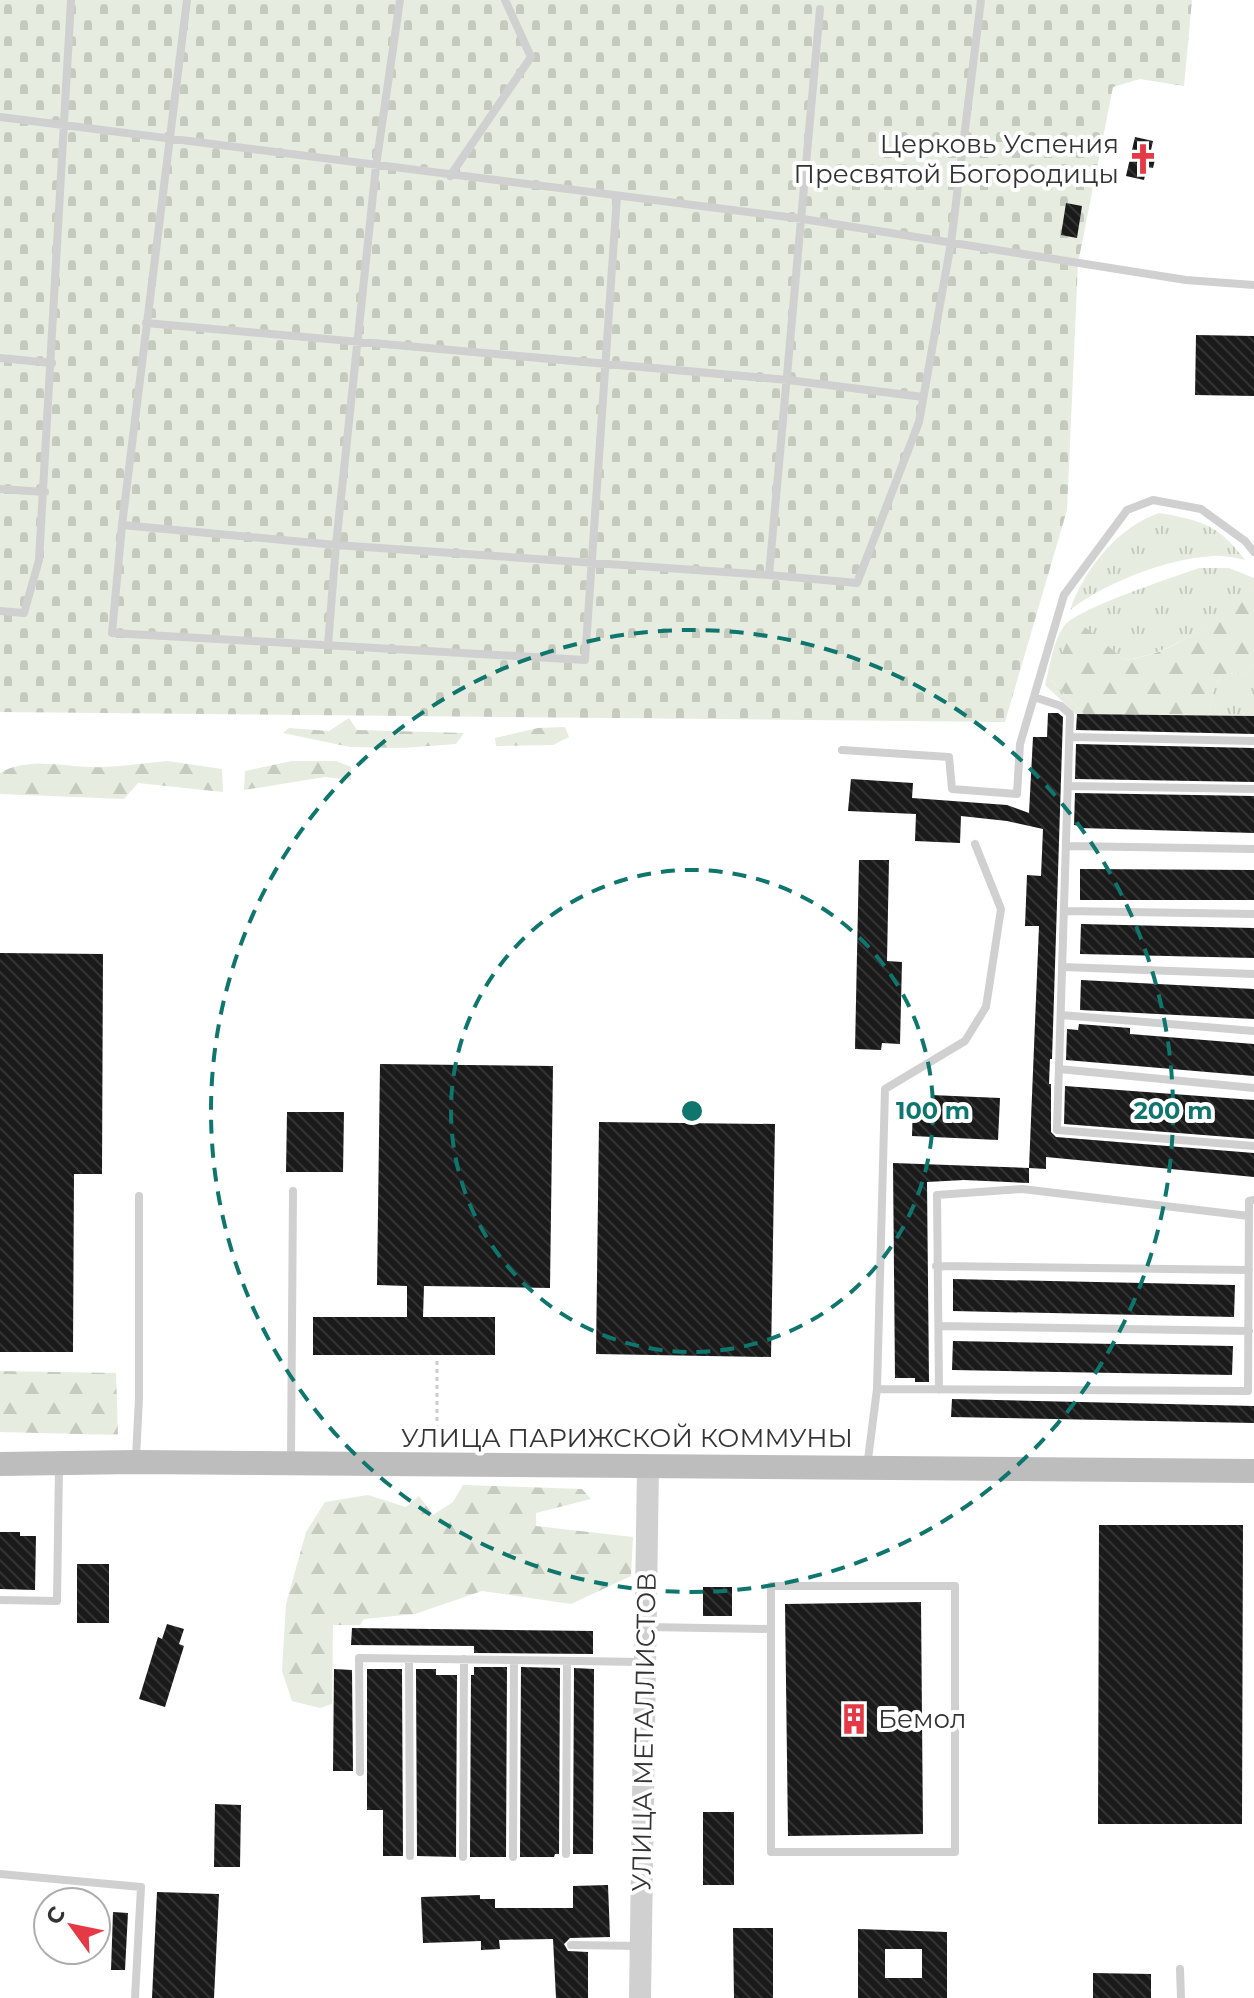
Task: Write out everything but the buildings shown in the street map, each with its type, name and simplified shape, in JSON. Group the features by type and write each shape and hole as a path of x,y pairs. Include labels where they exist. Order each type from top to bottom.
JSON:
{"main road":[{"name":"УЛИЦА ПАРИЖСКОЙ КОММУНЫ","path":"0,1464 136,1462 1254,1471"}],"street":[{"name":"УЛИЦА МЕТАЛЛИСТОВ","path":"640,1998 648,1466"}],"lane":[{"path":"0,611 24,613 39,560 71,0"},
{"path":"187,0 122,525 112,633 585,660 617,196"},
{"path":"328,645 376,166 400,0"},
{"path":"450,176 531,57 505,0"},
{"path":"122,525 336,545 857,583 919,422 951,243 981,0"},
{"path":"769,575 820,9"},
{"path":"0,117 803,219 1186,280 1254,285"},
{"path":"146,323 788,380 923,397"},
{"path":"0,358 52,363"},
{"path":"0,489 45,492"},
{"path":"842,750 949,757 952,789 1017,794 1020,744 1064,595 1127,510 1153,500 1201,509 1245,541 1254,552"},
{"path":"1034,697 1061,706 1070,714 1057,1130 1254,1146"},
{"path":"1071,737 1254,741"},
{"path":"1069,786 1254,789"},
{"path":"867,1468 877,1389 885,1089 965,1041 986,1007 1001,909 975,844"},
{"path":"1067,846 1254,849"},
{"path":"1065,911 1254,914"},
{"path":"1063,967 1254,974"},
{"path":"1061,1015 1254,1031"},
{"path":"1059,1069 1254,1088"},
{"path":"939,1390 937,1195 1022,1189 1249,1216"},
{"path":"291,1464 293,1191"},
{"path":"136,1462 139,1196"},
{"path":"877,1389 1248,1391 1249,1201 1254,1200"},
{"path":"936,1266 1249,1270"},
{"path":"939,1326 1249,1331"},
{"path":"0,1600 57,1601 59,1464"},
{"path":"771,1586 955,1586 955,1852 771,1852 771,1629 771,1586"},
{"path":"646,1627 771,1629"},
{"path":"360,1772 359,1658 645,1662"},
{"path":"409,1659 410,1856"},
{"path":"463,1857 464,1659"},
{"path":"513,1857 514,1660"},
{"path":"566,1854 567,1661"},
{"path":"0,1874 141,1887 135,1998"},
{"path":"571,1945 641,1946"},
{"path":"1180,1969 1181,1998"}],"path":[{"path":"437,1359 437,1465"}],"green space":[{"path":"0,0 1192,0 1184,86 1140,79 1113,87 1078,263 1067,510 1005,722 0,712"},
{"path":"1159,513 1208,526 1236,548 1245,560 1214,556 1178,561 1120,581 1070,610 1084,580 1104,551 1130,528"},
{"path":"1199,568 1229,568 1254,578 1254,591 1250,588 1193,634 1143,657 1125,660 1080,624 1051,680 1084,714 1076,714 1045,685 1057,639 1064,626 1073,619 1127,594"},
{"path":"1251,587 1254,591 1254,664 1248,673 1222,674 1214,688 1209,715 1084,714 1051,680 1066,644 1080,623 1125,660 1143,657 1193,634 1224,612"},
{"path":"1254,664 1254,716 1209,715 1214,688 1222,674 1248,673"},
{"path":"349,718 357,730 464,733 456,744 402,748 350,747 283,733 289,728 329,731"},
{"path":"565,727 569,737 553,745 496,746 495,738 538,728"},
{"path":"167,761 222,769 223,792 138,783 124,799 0,794 0,773 24,765 104,767"},
{"path":"292,761 336,761 351,767 351,780 325,777 244,790 245,771"},
{"path":"0,1371 116,1373 118,1435 0,1432"},
{"path":"463,1485 582,1489 591,1499 536,1513 536,1526 633,1537 631,1576 571,1604 482,1591 415,1614 364,1619 360,1625 333,1625 332,1704 320,1708 292,1701 282,1671 286,1604 306,1532 325,1502 368,1495 406,1507 419,1496 433,1515 453,1502"}],"place":[{"name":"Церковь Успения Пресвятой Богородицы","path":"1143,159"},
{"name":"Бемол","path":"854,1719"}]}
